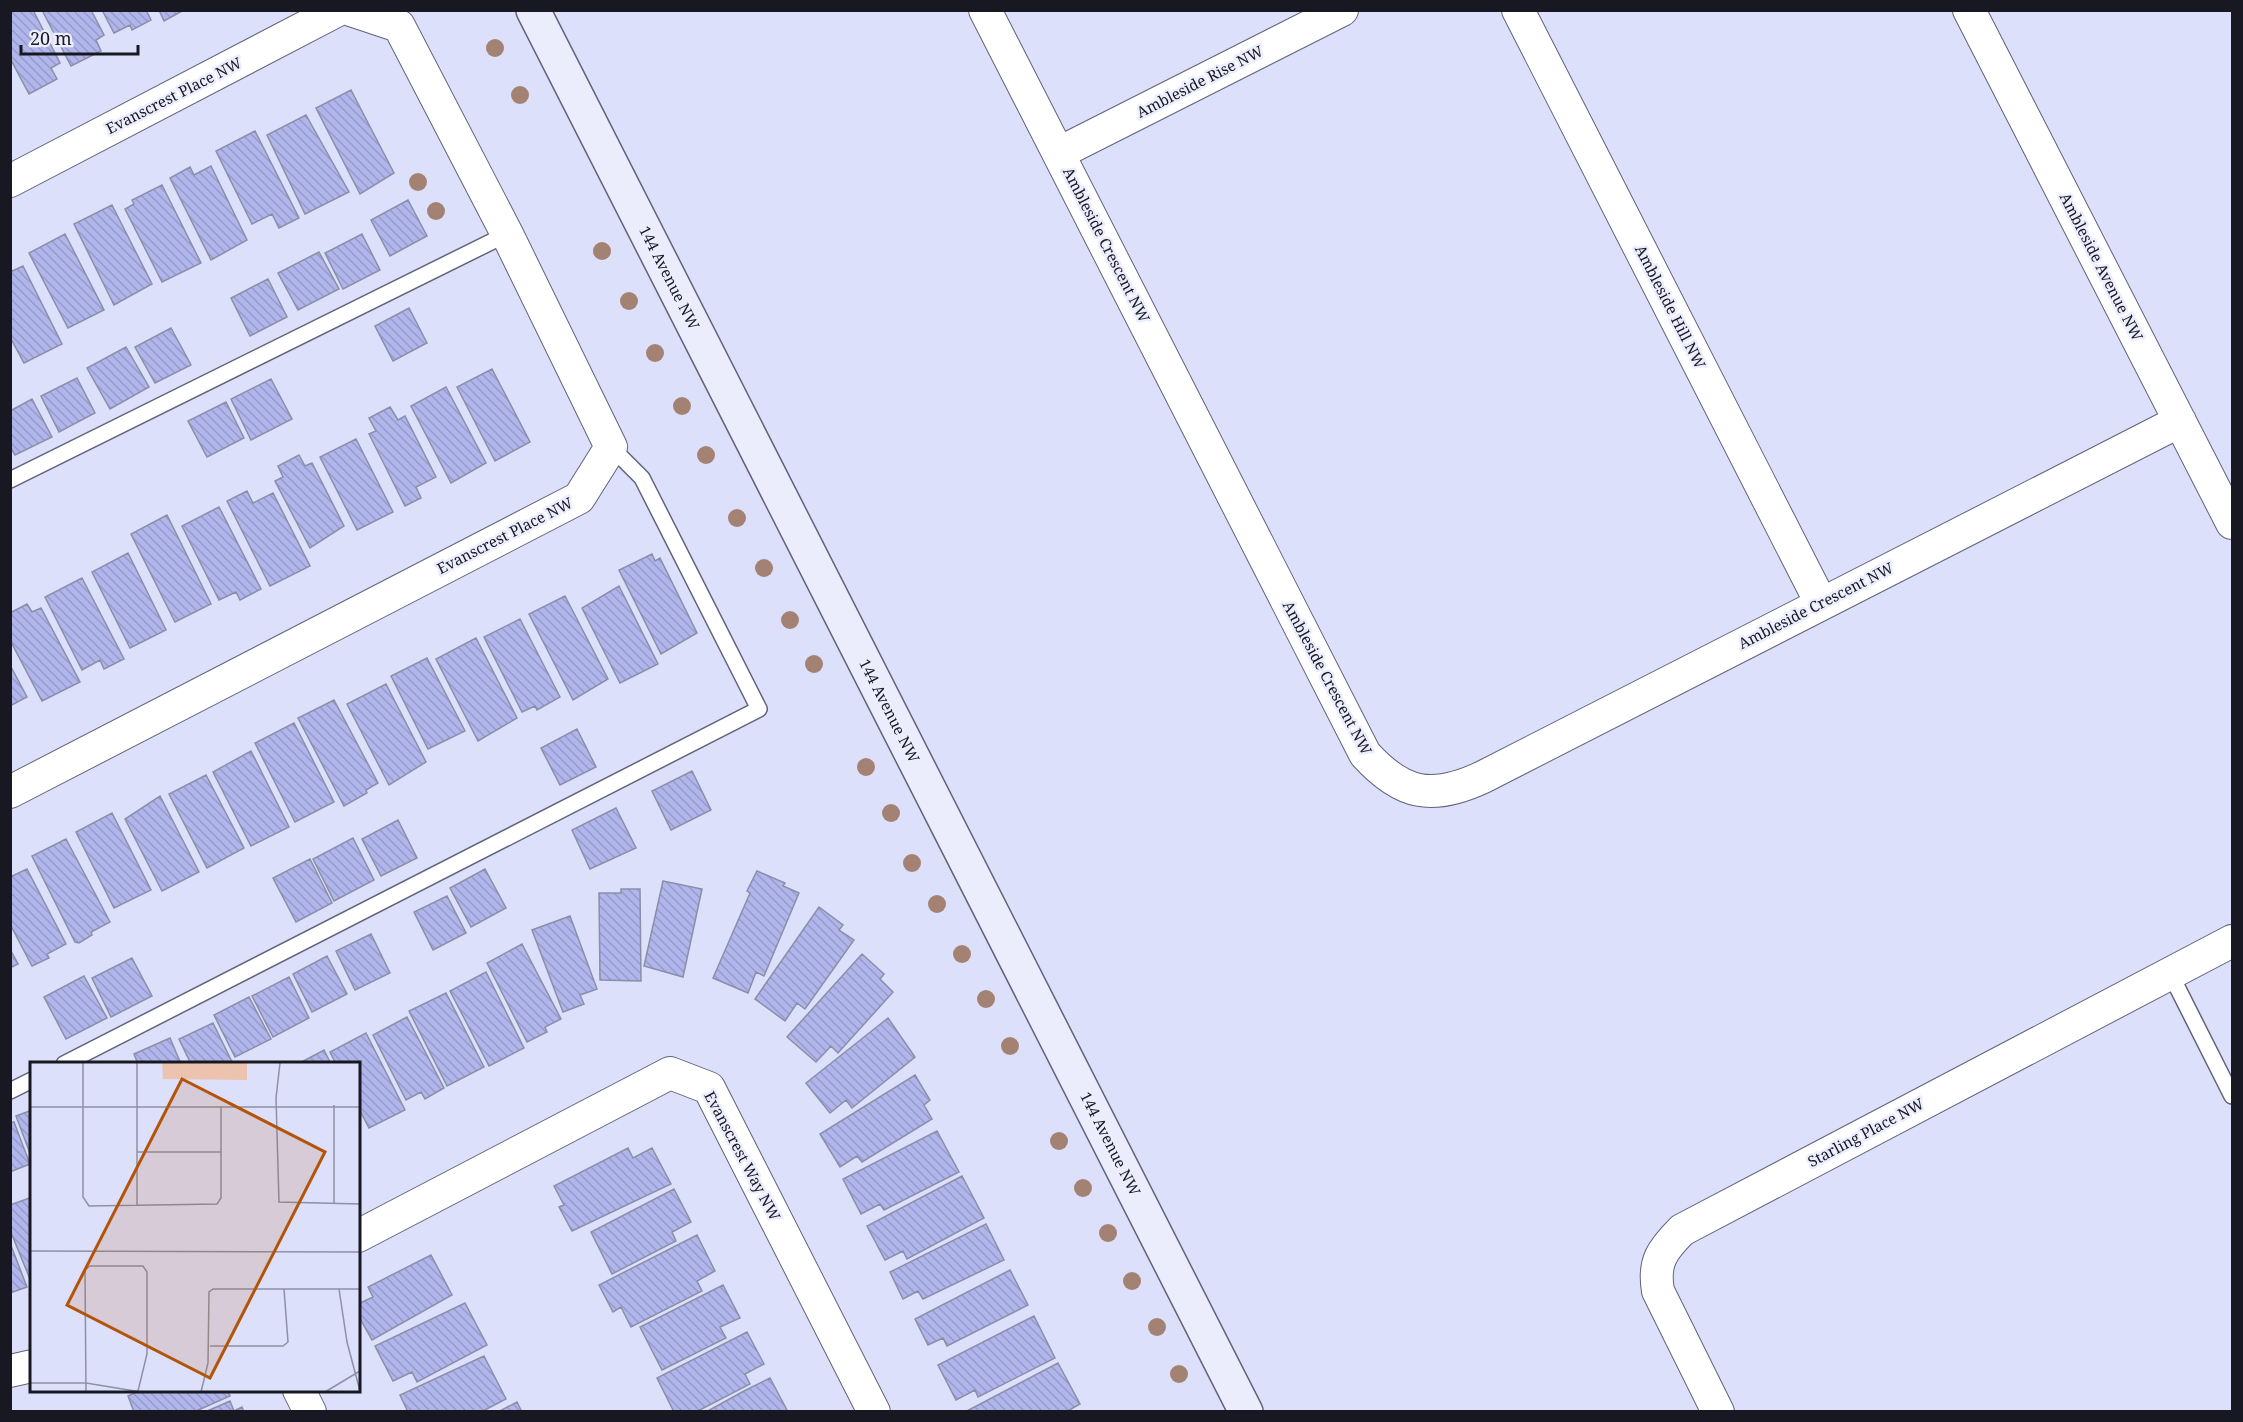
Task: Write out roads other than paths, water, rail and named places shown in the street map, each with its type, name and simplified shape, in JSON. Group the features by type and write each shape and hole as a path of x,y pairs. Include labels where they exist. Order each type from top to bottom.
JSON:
{"main road":[{"name":"144 Avenue NW","path":"533,10 1245,1412"}],"street":[{"name":"Evanscrest Place NW","path":"10,181 338,10"},
{"path":"351,10 397,18 507,234 611,447"},
{"name":"Ambleside Crescent NW","path":"985,10 1365,754 1393,781 1412,790 1430,792 1458,789 2181,421"},
{"name":"Ambleside Rise NW","path":"1059,153 1342,10"},
{"name":"Ambleside Hill NW","path":"1518,10 1821,603"},
{"name":"Ambleside Avenue NW","path":"1969,10 2232,524"},
{"name":"Evanscrest Place NW","path":"10,792 579,498 611,447"},
{"name":"Starling Place NW","path":"1718,1412 1658,1291 1654,1274 1657,1258 1682,1230 2232,940"},
{"name":"Evanscrest Way NW","path":"360,1235 670,1073 709,1088 874,1412"},
{"path":"10,1371 30,1366"},
{"path":"300,1392 310,1412"}],"lane":[{"path":"10,480 507,234"},
{"path":"68,1062 759,709 642,478 611,447"},
{"path":"2170,973 2232,1096"},
{"path":"10,1091 30,1081"}]}
